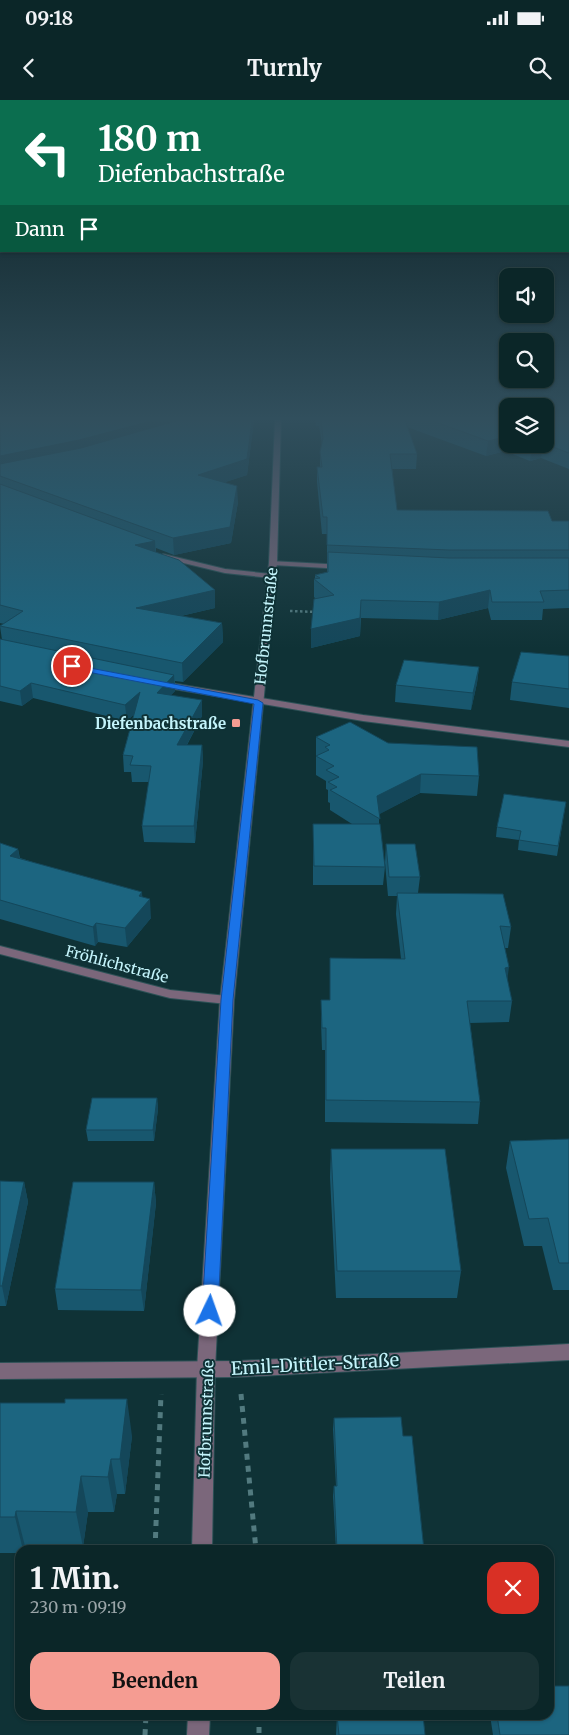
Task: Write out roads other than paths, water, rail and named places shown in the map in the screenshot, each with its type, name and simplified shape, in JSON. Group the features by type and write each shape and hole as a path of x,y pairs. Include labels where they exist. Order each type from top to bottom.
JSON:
{"street":[{"name":"Hofbrunnstraße","path":"202,1545 206,1369 227,1000 271,576 275,496"},
{"path":"158,554 178,561 225,571 271,576"},
{"path":"272,563 357,568"},
{"path":"152,683 258,703 448,731 569,744"},
{"name":"Fröhlichstraße","path":"0,950 170,994 227,1000"},
{"name":"Emil-Dittler-Straße","path":"0,1371 238,1369 569,1352"},
{"path":"198,1735 199,1720"}],"place":[{"name":"Diefenbachstraße","path":"236,723"}]}
